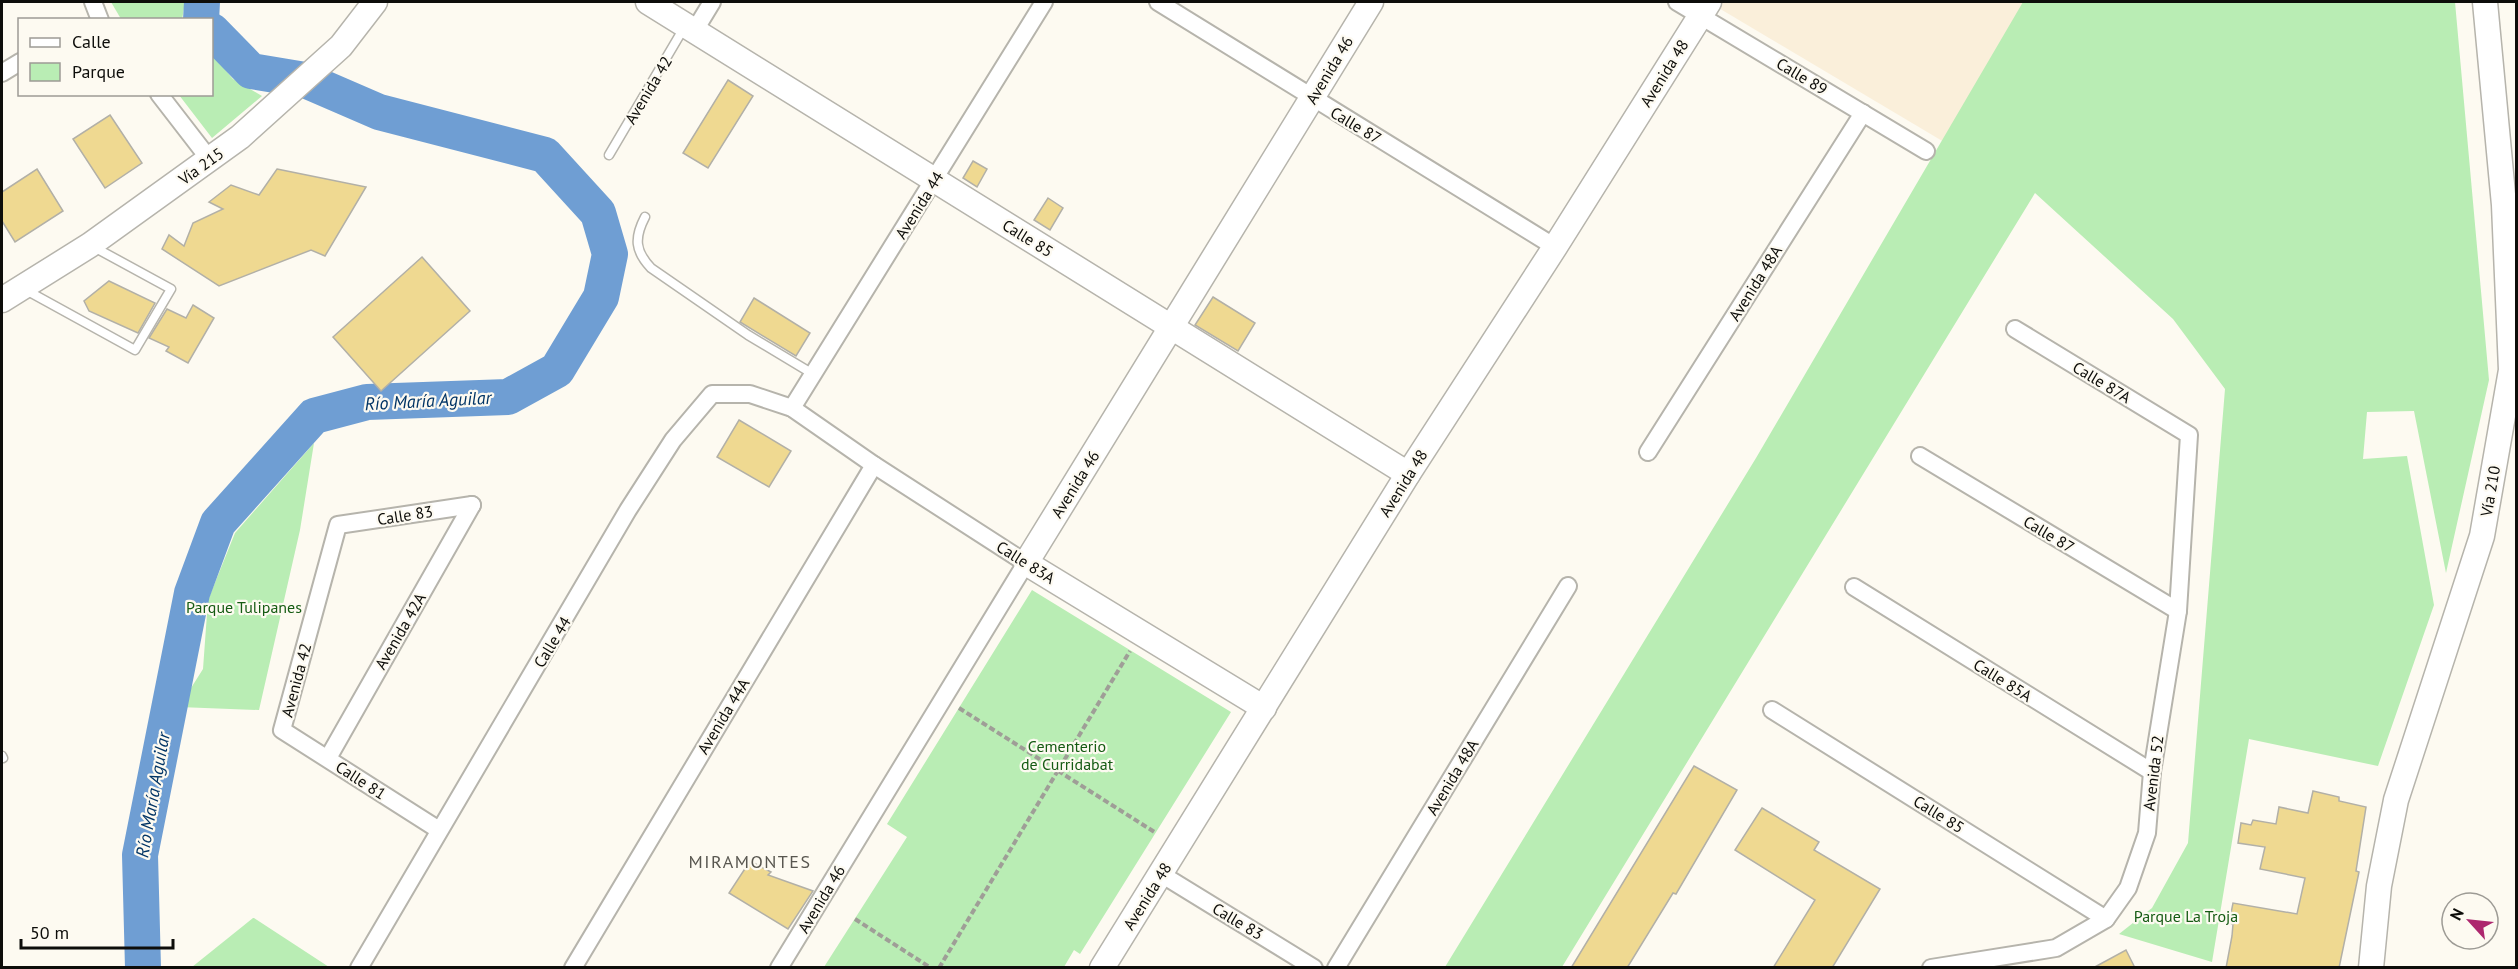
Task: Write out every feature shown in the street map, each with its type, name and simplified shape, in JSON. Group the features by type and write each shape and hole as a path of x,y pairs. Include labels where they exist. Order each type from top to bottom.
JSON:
{"main road":[{"name":"Vía 215","path":"11,294 90,245 210,160 261,119 341,46 375,2"},
{"name":"Calle 85","path":"648,2 1408,474"},
{"name":"Avenida 46","path":"1026,563 1371,2"},
{"name":"Vía 210","path":"2371,968 2379,886 2396,800 2482,536 2511,370 2510,204 2485,2"},
{"name":"Avenida 48","path":"1102,968 1408,474 1555,247 1704,9"},
{"name":"Calle 83A","path":"1026,563 1264,708"}],"street":[{"name":"Avenida 42","path":"690,27 712,2"},
{"name":"Avenida 44","path":"792,408 1044,2"},
{"name":"Calle 87","path":"1158,2 1555,247"},
{"name":"Calle 89","path":"1677,2 1704,9 1863,113 1926,151"},
{"path":"2,74 18,63"},
{"path":"161,96 210,160"},
{"name":"Avenida 48A","path":"1648,452 1863,113"},
{"name":"Calle 87A","path":"2015,329 2189,435"},
{"name":"Calle 44","path":"359,968 628,510 690,417 712,394 750,394 792,408"},
{"name":"Calle 83A","path":"792,408 874,465 1026,563"},
{"name":"Avenida 52","path":"1931,968 2056,948 2106,919 2128,888 2147,833 2152,772 2178,611 2189,435"},
{"name":"Calle 87","path":"1920,456 2178,611"},
{"name":"Avenida 44A","path":"573,968 874,465"},
{"name":"Calle 83","path":"338,525 472,505"},
{"name":"Avenida 42A","path":"328,758 472,505"},
{"name":"Avenida 42","path":"282,730 338,525"},
{"name":"Avenida 46","path":"779,968 1026,563"},
{"name":"Avenida 48A","path":"1336,968 1568,586"},
{"name":"Calle 85A","path":"1854,587 2152,772"},
{"name":"Calle 85","path":"1772,710 2106,919"},
{"name":"Calle 81","path":"282,730 439,830"},
{"name":"Calle 83","path":"1161,874 1314,968"}],"lane":[{"name":"Avenida 42","path":"609,155 690,27"},
{"path":"645,217 636,241 641,257 651,268 748,335 813,374"},
{"path":"11,294 135,350 171,289 90,245"}],"path":[{"path":"939,968 1130,650"},
{"path":"959,708 1156,833"},
{"path":"855,919 931,968"}],"shaded area":[{"path":"1721,2 2026,2 1944,142 1717,7"}],"green space":[{"path":"111,2 185,2 182,18 120,18"},
{"name":"Parque La Troja","path":"2023,2 2455,2 2489,380 2446,573 2414,411 2367,412 2363,459 2407,456 2434,605 2378,766 2249,739 2212,962 2119,934 2152,908 2188,843 2225,389 2173,319 2035,193 1562,967 1445,967 1756,458"},
{"path":"213,55 233,79 262,96 212,138 180,96 213,96"},
{"name":"Parque Tulipanes","path":"314,443 300,530 259,710 179,707 203,669 208,600 235,533"},
{"name":"Cementerio de Curridabat","path":"1032,590 1231,712 1080,954 1074,950 1064,967 824,967 907,837 887,824"},
{"path":"254,918 329,967 192,967"}],"building":[{"path":"728,80 753,96 708,168 683,153"},
{"path":"110,115 142,163 105,188 73,139"},
{"path":"973,161 987,169 977,187 963,178"},
{"path":"37,169 63,211 15,242 2,221 2,192"},
{"path":"277,169 366,187 325,256 311,250 219,286 162,249 169,235 184,246 193,223 223,209 209,202 231,185 259,195"},
{"path":"1048,198 1063,208 1050,230 1034,220"},
{"path":"422,257 470,311 381,391 333,337"},
{"path":"109,281 155,303 138,333 89,311 84,301"},
{"path":"1213,297 1255,323 1238,351 1195,325"},
{"path":"754,298 810,333 796,356 740,322"},
{"path":"193,305 214,318 188,363 166,351 169,347 149,338 167,309 186,318"},
{"path":"739,420 791,451 769,487 717,457"},
{"path":"1694,766 1737,790 1676,894 1673,893 1627,968 1571,968"},
{"path":"2313,791 2339,797 2339,801 2366,807 2356,871 2359,872 2339,968 2226,968 2232,936 2233,924 2229,923 2233,903 2297,914 2305,878 2260,869 2265,847 2238,843 2241,823 2251,825 2253,820 2276,824 2279,807 2308,813"},
{"path":"1762,808 1819,842 1814,850 1880,889 1832,968 1773,968 1815,900 1735,850"},
{"path":"750,861 771,872 768,875 813,891 788,929 729,893"},
{"path":"2126,950 2135,968 2093,968"}],"waterway":[{"name":"Río María Aguilar","path":"201,18 202,2"},
{"name":"Río María Aguilar","path":"143,968 140,855 192,593 218,523 314,416 367,402 508,397 557,370 601,297 610,254 598,213 545,155 379,112 305,80 251,71 213,32"}],"district":[{"name":"MIRAMONTES","path":"750,862"}]}
